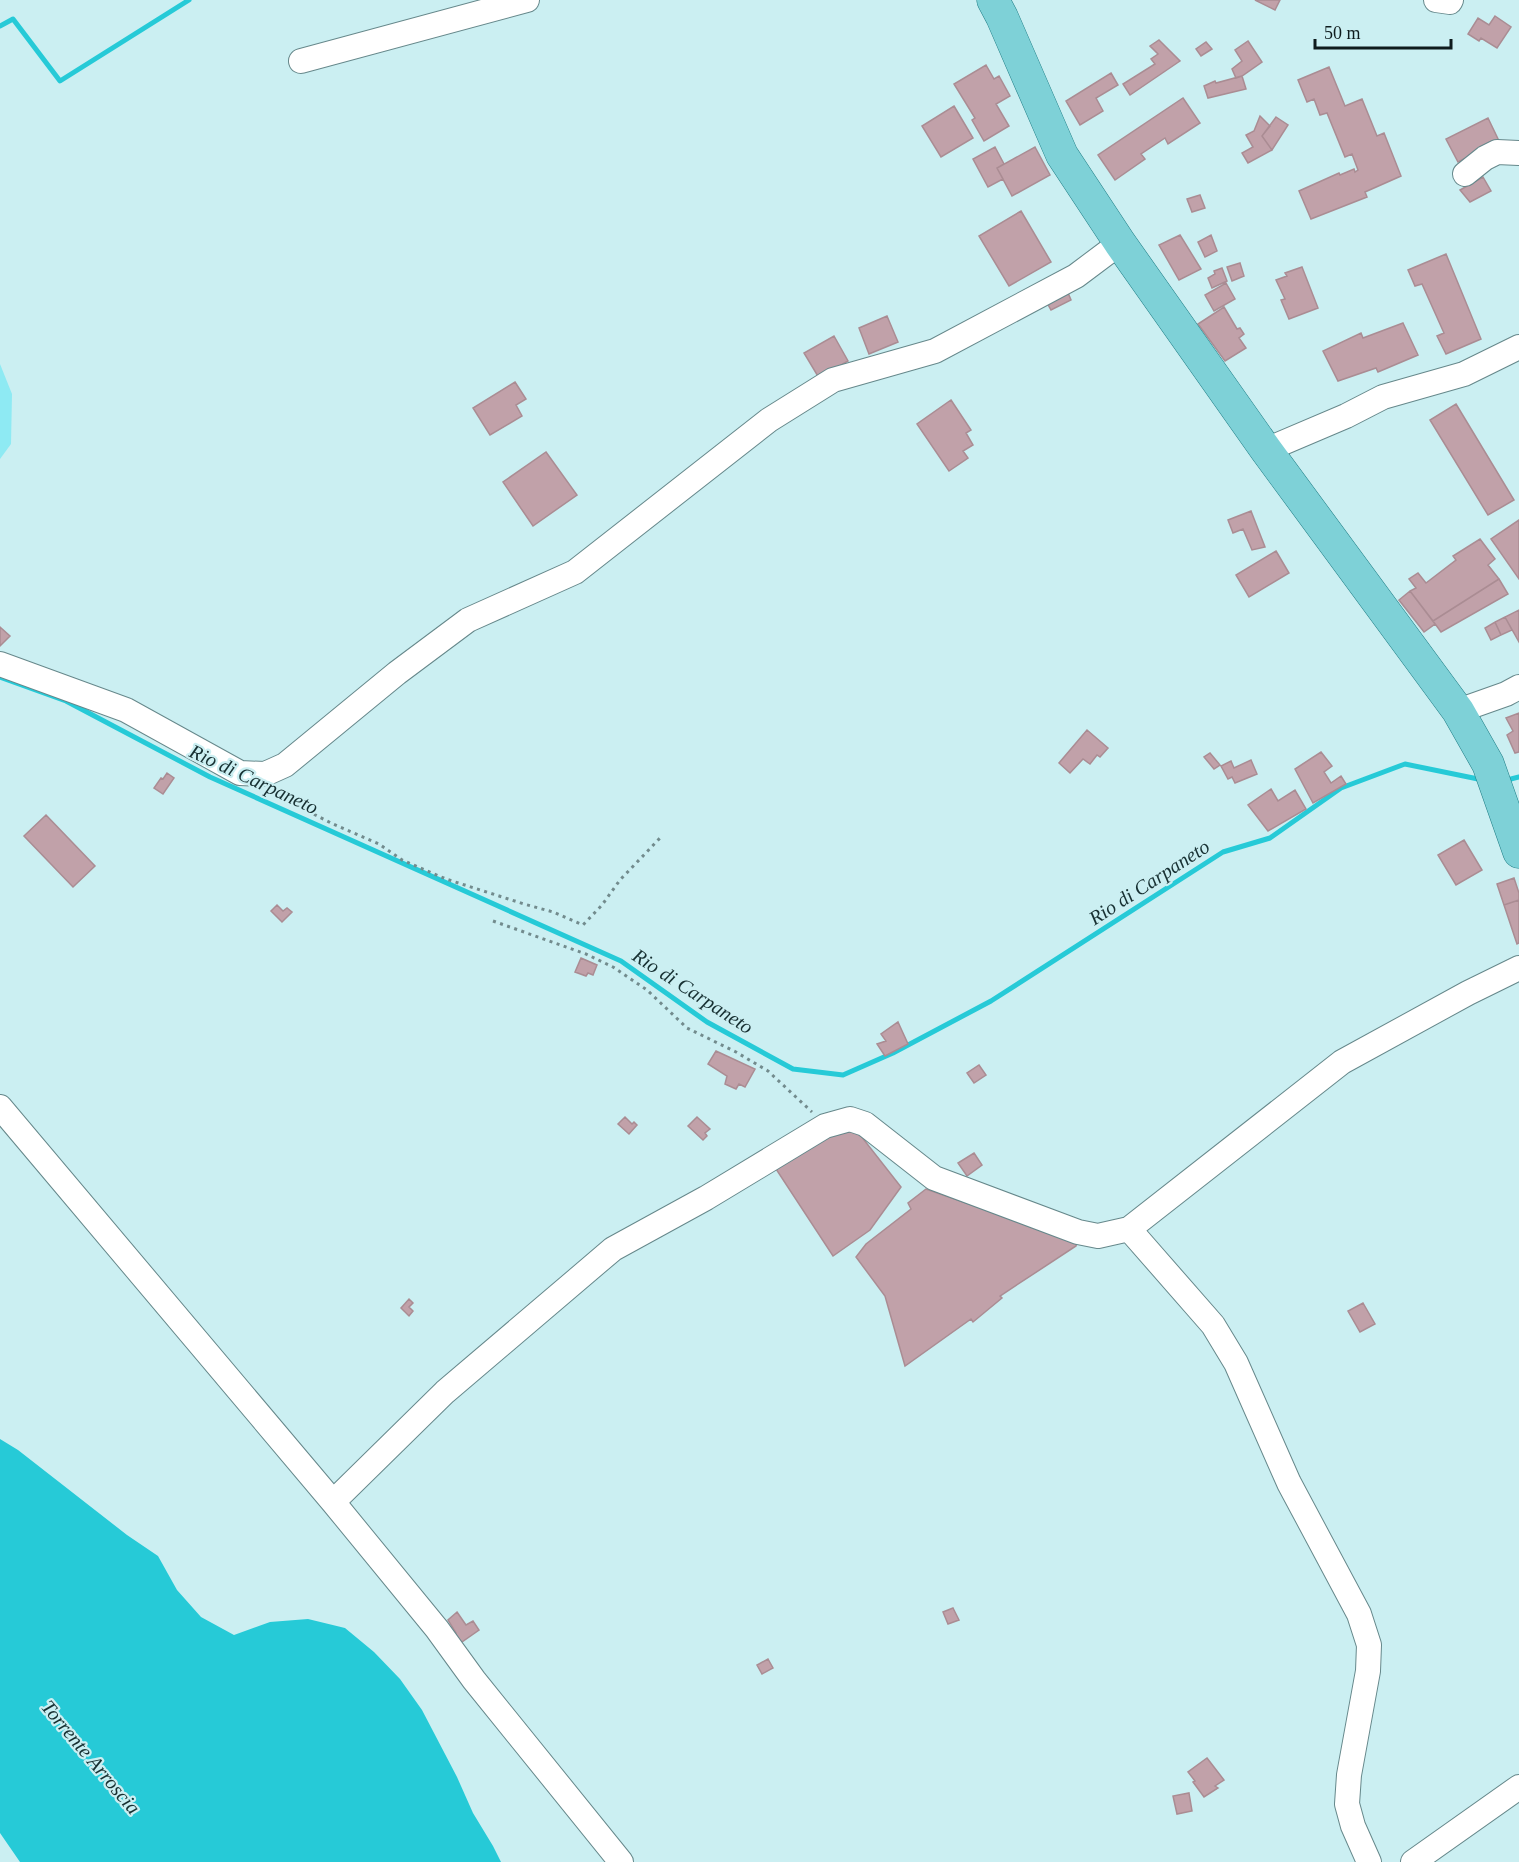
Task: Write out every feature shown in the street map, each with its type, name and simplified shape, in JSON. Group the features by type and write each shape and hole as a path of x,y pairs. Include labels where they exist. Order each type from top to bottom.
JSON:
{"main road":[{"path":"993,0 1062,155 1120,243 1266,450 1458,711 1488,764 1519,852"}],"street":[{"path":"301,61 527,0"},
{"path":"1436,0 1450,2 1451,0"},
{"path":"1465,174 1485,158 1497,152 1519,153"},
{"path":"0,664 126,710 240,773 265,774 285,765 397,673 468,620 575,572 769,420 833,380 936,351 1076,276 1120,243"},
{"path":"1266,450 1346,416 1383,397 1464,374 1519,347"},
{"path":"1458,711 1519,687"},
{"path":"333,1502 445,1392 613,1249 706,1198 825,1126 850,1119 865,1124 934,1179 1078,1232 1098,1236 1129,1229 1342,1062 1468,993 1519,968"},
{"path":"0,1107 333,1502 437,1629 474,1680 621,1862"},
{"path":"1129,1229 1214,1325 1236,1363 1289,1483 1359,1614 1369,1646 1368,1671 1349,1775 1347,1804 1353,1826 1369,1862"},
{"path":"1413,1862 1519,1787"}],"path":[{"path":"265,774 268,787 288,801 379,844 402,860 446,879 553,912 583,925 602,905 620,880 662,837"},
{"path":"493,921 586,954 613,967 647,990 687,1028 768,1071 808,1106 825,1126"}],"shaded area":[{"path":"0,364 12,394 11,444 0,459"}],"water":[{"name":"Torrente Arroscia","path":"0,1439 18,1450 127,1535 158,1556 177,1590 201,1617 234,1635 270,1622 308,1619 345,1628 374,1652 400,1679 422,1710 473,1813 501,1862 20,1862 0,1833"}],"building":[{"path":"1255,0 1280,0 1275,10"},
{"path":"1495,16 1511,27 1497,48 1481,38 1479,41 1468,34 1478,18 1489,25"},
{"path":"1159,40 1180,61 1130,95 1123,84 1155,64 1151,59 1158,54 1150,46"},
{"path":"1248,41 1262,62 1236,78 1232,69 1242,61 1235,50"},
{"path":"1206,42 1212,49 1201,56 1196,49"},
{"path":"986,65 994,79 999,76 1010,96 996,104 1009,126 984,141 972,120 975,118 954,84"},
{"path":"1329,67 1345,106 1362,99 1377,136 1384,133 1401,176 1365,192 1367,197 1311,219 1299,191 1339,173 1340,175 1354,169 1355,172 1358,170 1352,154 1345,157 1327,113 1320,115 1314,99 1307,102 1298,80"},
{"path":"1111,73 1118,85 1096,98 1103,111 1080,125 1066,101"},
{"path":"1242,76 1246,89 1208,98 1204,86 1215,81 1216,83"},
{"path":"1183,98 1200,123 1168,144 1165,138 1141,154 1145,159 1115,180 1098,155"},
{"path":"954,106 973,138 941,157 922,126"},
{"path":"1260,116 1270,126 1262,136 1272,150 1248,163 1242,153 1253,147 1246,135 1254,131"},
{"path":"1276,117 1288,125 1272,150 1262,136"},
{"path":"1488,118 1499,141 1458,162 1446,139"},
{"path":"995,147 1004,164 997,168 1003,179 988,187 973,159"},
{"path":"1035,147 1050,175 1012,196 997,168"},
{"path":"1483,177 1491,191 1470,202 1460,190"},
{"path":"1200,195 1205,208 1192,212 1187,199"},
{"path":"1021,211 1051,262 1009,286 979,236"},
{"path":"1180,235 1201,269 1179,280 1159,245"},
{"path":"1211,235 1217,251 1205,257 1198,242"},
{"path":"1446,254 1481,339 1446,354 1437,336 1444,333 1422,284 1415,286 1408,270"},
{"path":"1240,263 1244,276 1232,281 1227,267"},
{"path":"1302,267 1318,308 1289,319 1281,300 1285,299 1276,280 1287,276 1285,273"},
{"path":"1222,268 1227,281 1212,288 1208,278 1215,274 1214,271"},
{"path":"1226,283 1235,299 1214,311 1205,295"},
{"path":"1066,288 1071,300 1051,310 1045,299"},
{"path":"1224,307 1237,329 1240,328 1244,334 1239,338 1246,348 1225,361 1198,324"},
{"path":"887,316 898,342 869,354 859,328"},
{"path":"1403,323 1418,355 1378,372 1376,368 1338,381 1323,351 1361,333 1363,338"},
{"path":"834,336 848,361 819,378 804,353"},
{"path":"515,382 526,399 516,405 522,416 490,435 473,408"},
{"path":"951,400 971,430 966,433 973,445 963,451 968,458 949,471 917,424"},
{"path":"1456,404 1514,500 1488,515 1430,420"},
{"path":"546,452 577,495 533,526 503,482"},
{"path":"1251,511 1265,547 1252,550 1243,529 1233,533 1228,520"},
{"path":"1519,520 1519,579 1491,539"},
{"path":"1480,539 1495,559 1488,565 1499,579 1433,621 1410,591 1416,588 1409,579 1418,573 1426,583 1456,560 1453,556"},
{"path":"1276,551 1289,573 1249,597 1236,575"},
{"path":"1499,579 1508,594 1441,632 1433,621"},
{"path":"1410,591 1435,624 1424,632 1399,600"},
{"path":"1519,610 1519,642 1505,617"},
{"path":"1505,617 1512,630 1501,635 1495,622"},
{"path":"1495,622 1501,635 1491,640 1485,628"},
{"path":"0,627 10,636 0,646"},
{"path":"1519,713 1519,752 1515,753 1507,735 1513,731 1506,718"},
{"path":"1087,730 1108,748 1100,757 1097,755 1090,764 1083,759 1070,773 1059,763"},
{"path":"1321,752 1332,766 1324,772 1331,783 1341,776 1346,784 1313,803 1295,769"},
{"path":"1210,753 1220,765 1214,769 1204,757"},
{"path":"1251,760 1257,774 1235,783 1232,777 1228,779 1221,766 1231,761 1234,768"},
{"path":"167,773 174,778 163,794 154,788"},
{"path":"1271,789 1278,801 1295,790 1306,809 1268,831 1248,805"},
{"path":"46,815 95,866 73,887 24,836"},
{"path":"1464,840 1482,870 1456,885 1438,855"},
{"path":"1514,878 1519,900 1504,905 1497,884"},
{"path":"1519,900 1519,943 1517,944 1504,905"},
{"path":"277,905 283,911 287,908 292,912 282,922 271,911"},
{"path":"581,958 597,965 593,975 588,973 586,976 575,972"},
{"path":"898,1022 908,1044 885,1056 877,1044 886,1041 881,1034"},
{"path":"716,1051 755,1069 745,1087 739,1084 736,1089 725,1084 727,1076 708,1064"},
{"path":"979,1065 986,1075 974,1083 967,1073"},
{"path":"625,1117 632,1124 634,1122 637,1125 629,1134 618,1124"},
{"path":"697,1117 710,1129 705,1133 707,1136 703,1140 688,1126"},
{"path":"852,1131 861,1136 901,1187 870,1230 833,1256 776,1169 822,1138"},
{"path":"974,1153 982,1165 967,1176 958,1163"},
{"path":"926,1189 1077,1242 1076,1246 1000,1296 1002,1298 973,1322 971,1319 905,1366 885,1296 856,1257 866,1244 911,1209 908,1203"},
{"path":"409,1299 413,1303 409,1307 413,1311 409,1316 401,1308"},
{"path":"1363,1303 1375,1324 1360,1332 1348,1311"},
{"path":"953,1608 959,1620 948,1624 943,1612"},
{"path":"457,1612 466,1625 473,1621 479,1630 459,1644 452,1636 456,1633 448,1620"},
{"path":"768,1659 773,1668 762,1674 757,1665"},
{"path":"1207,1758 1224,1780 1215,1786 1218,1788 1204,1797 1188,1772"},
{"path":"1189,1793 1192,1811 1177,1814 1173,1796"}],"waterway":[{"path":"0,26 13,19 60,81 189,0"},
{"name":"Rio di Carpaneto","path":"0,677 66,701 210,777 621,961 707,1022 793,1069 843,1075 893,1053 991,1001 1223,852 1270,838 1341,788 1405,764 1483,780"},
{"name":"Rio di Carpaneto","path":"1503,781 1519,777"}]}
